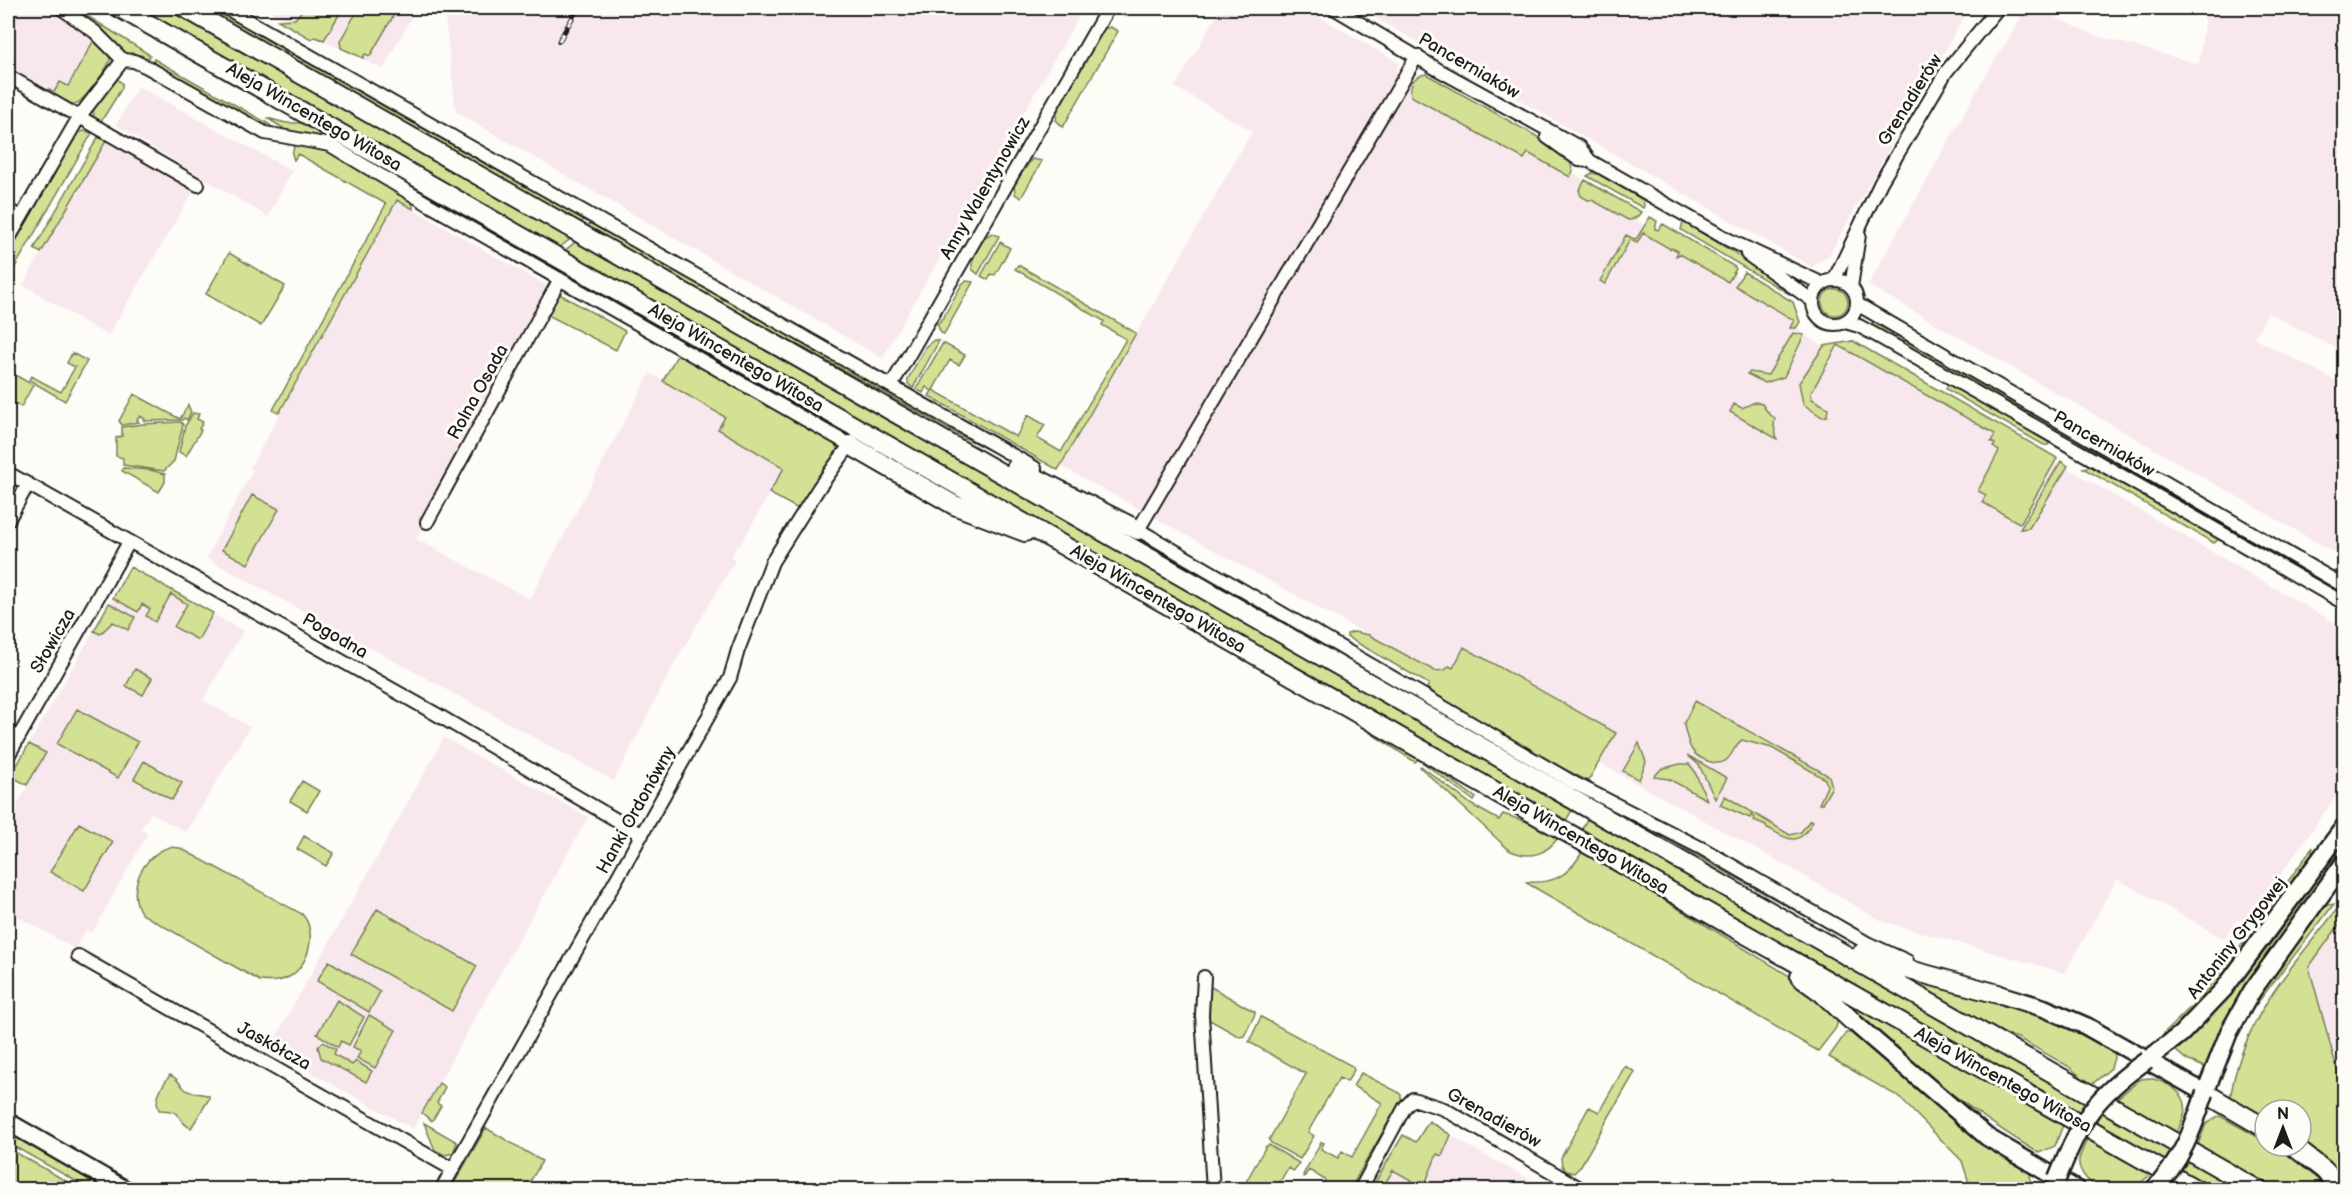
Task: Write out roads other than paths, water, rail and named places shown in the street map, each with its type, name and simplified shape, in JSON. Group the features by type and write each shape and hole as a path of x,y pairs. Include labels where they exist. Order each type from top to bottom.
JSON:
{"main road":[{"name":"Aleja Wincentego Witosa","path":"120,8 2197,1190"},
{"name":"Aleja Wincentego Witosa","path":"185,8 926,430 1609,810 1711,877 2258,1190"},
{"path":"926,430 1004,461 1138,530"},
{"path":"850,445 954,505 1065,546"},
{"path":"1244,649 1322,704"},
{"path":"1711,877 1781,908 1876,959 1998,994"},
{"path":"1689,902 1812,984 1852,1021"},
{"path":"2205,1093 2253,1121"},
{"path":"2308,1158 2324,1170 2342,1190"}],"street":[{"name":"Aleja Wincentego Witosa","path":"61,8 96,32 123,60 139,63 265,133 330,145 850,445"},
{"name":"Aleja Wincentego Witosa","path":"226,8 891,386 1138,530 1570,789"},
{"name":"Anny Walentynowicz","path":"891,386 1108,8"},
{"name":"Pancerniaków","path":"1334,8 1524,118 1532,120 1579,147 1590,160 1729,240 1828,282"},
{"name":"Grenadierów","path":"1828,282 1881,182 1946,72 1998,8"},
{"path":"1138,530 1321,222 1416,56"},
{"path":"8,240 79,117 123,60"},
{"path":"8,76 198,185"},
{"path":"8,210 21,217"},
{"path":"1851,287 1846,283 1828,282 1814,294 1815,312 1823,321 1830,324 1845,322 1855,311 1857,304 1851,287 1863,219"},
{"name":"Pancerniaków","path":"1729,240 1765,269 1813,301"},
{"name":"Rolna Osada","path":"427,522 560,279"},
{"name":"Pancerniaków","path":"1857,304 2344,586"},
{"name":"Pancerniaków","path":"1845,322 1859,326 1892,343 2344,603"},
{"name":"Hanki Ordonówny","path":"441,1190 730,678 738,650 772,562 820,486 850,445"},
{"name":"Pogodna","path":"8,473 436,714 642,835"},
{"path":"8,520 28,484"},
{"name":"Słowicza","path":"8,756 129,542"},
{"name":"Aleja Wincentego Witosa","path":"1609,810 1703,849 1867,943 1925,969 2066,1016 2205,1093"},
{"name":"Antoniny Grygowej","path":"2055,1184 2072,1142 2091,1109 2115,1084 2181,1034 2224,990 2344,827"},
{"path":"2153,1190 2184,1149 2229,1032 2252,991 2344,863"},
{"name":"Jaskółcza","path":"78,956 452,1169"},
{"path":"1204,977 1202,1015 1213,1190"},
{"name":"Aleja Wincentego Witosa","path":"1852,1021 1973,1126 2055,1184 2077,1190"},
{"name":"Grenadierów","path":"1360,1190 1405,1107 1413,1099 1444,1109 1584,1190"},
{"path":"8,1122 126,1190"}],"railway":[{"path":"559,41 578,8"}]}
